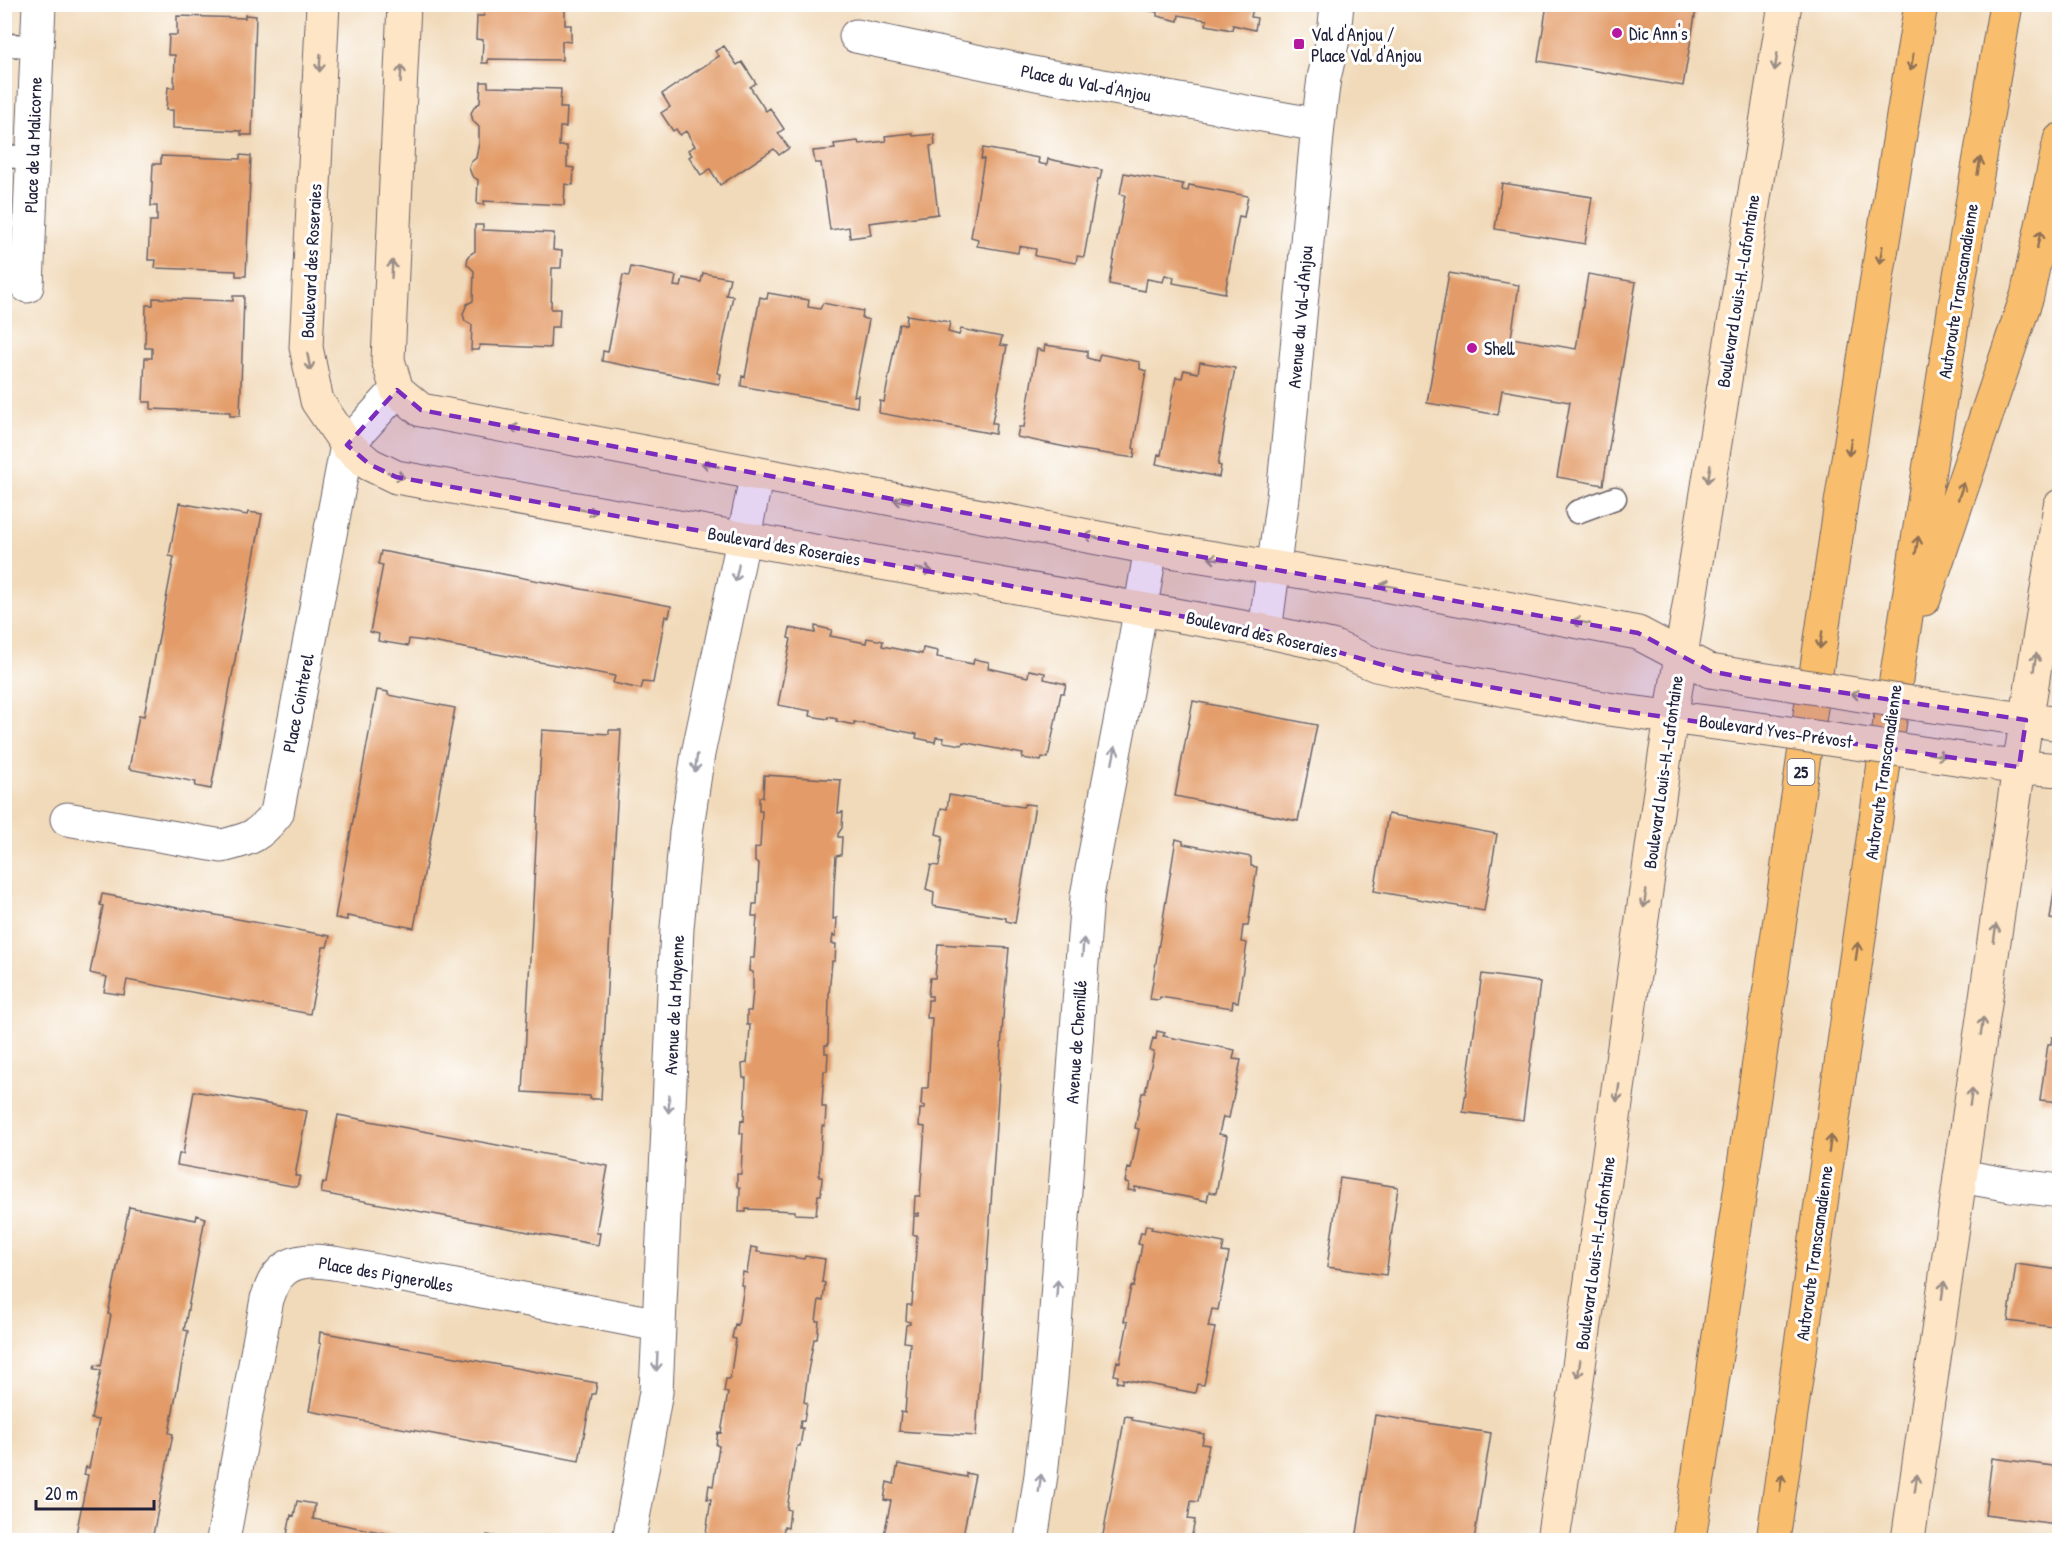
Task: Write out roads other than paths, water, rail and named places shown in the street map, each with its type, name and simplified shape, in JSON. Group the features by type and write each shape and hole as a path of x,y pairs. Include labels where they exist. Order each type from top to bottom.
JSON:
{"highway":[{"name":"25","path":"1689,1540 1839,515 1921,4"},
{"name":"Autoroute Transcanadienne","path":"1773,1540 1895,686 1955,305 2006,4"},
{"path":"1895,686 2027,296 2060,140"}],"street":[{"name":"Place de la Malicorne","path":"27,286 18,157 37,46 39,4"},
{"name":"Boulevard des Roseraies","path":"323,4 306,347 317,401 347,445 369,464 396,477 1265,631 1332,646 1376,665 1608,709 1671,717"},
{"path":"404,4 388,360 396,390 421,410 1151,548 1384,585 1638,633 1710,670 1745,678 2060,724"},
{"name":"Avenue du Val-d'Anjou","path":"1265,631 1274,568 1318,125 1324,78 1334,35 1337,4"},
{"name":"Boulevard Louis-H.-Lafontaine","path":"1552,1540 1575,1394 1680,656 1785,4"},
{"name":"Place du Val-d'Anjou","path":"856,36 1054,77 1318,125"},
{"path":"347,445 396,390"},
{"name":"Place Cointerel","path":"67,819 222,846 242,841 263,831 277,813 347,445"},
{"name":"Avenue de la Mayenne","path":"629,1540 656,1392 677,928 686,833 698,754 757,474"},
{"path":"1908,1540 1960,1176 2004,765 2011,718 2060,506"},
{"name":"Avenue de Chemillé","path":"1031,1540 1051,1378 1087,896 1151,548"},
{"name":"Boulevard Yves-Prévost","path":"1671,717 2004,765 2060,770"},
{"path":"1960,1176 2060,1191"},
{"name":"Place des Pignerolles","path":"223,1540 267,1299 276,1278 293,1263 315,1260 351,1266 659,1325"}],"lane":[{"path":"4,45 37,46"},
{"path":"1577,512 1615,498"}],"place":[{"name":"Dic Ann's","path":"1617,33"},
{"name":"Val d'Anjou / Place Val d'Anjou","path":"1299,44"},
{"name":"Shell","path":"1472,348"}]}
